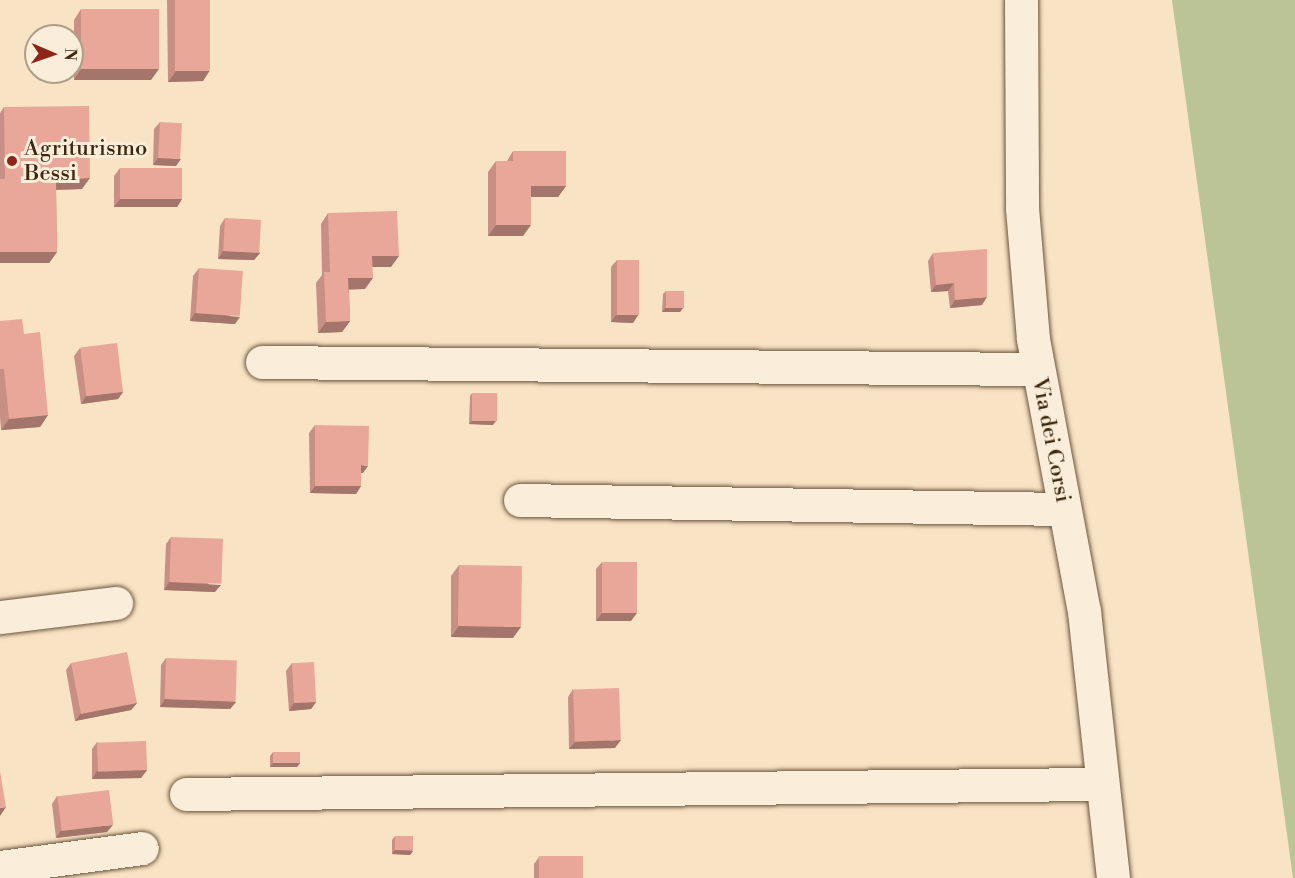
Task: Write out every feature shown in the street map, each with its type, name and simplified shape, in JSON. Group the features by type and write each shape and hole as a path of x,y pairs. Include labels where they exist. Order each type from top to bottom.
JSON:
{"street":[{"name":"Via dei Corsi","path":"1021,0 1022,218 1037,369 1084,611 1113,878"},
{"path":"262,362 1037,369"},
{"path":"520,500 1064,509"},
{"path":"0,617 116,603"},
{"path":"186,794 1102,784"},
{"path":"0,867 142,848"}],"green space":[{"path":"1172,0 1295,0 1295,878 1293,878"}],"building":[{"path":"175,0 210,0 210,71 175,71"},
{"path":"81,9 159,9 159,69 84,69 84,24 81,24"},
{"path":"89,106 90,178 56,179 57,252 0,252 0,179 5,179 4,107"},
{"path":"160,122 182,123 180,159 158,158"},
{"path":"513,151 566,151 566,186 531,186 531,225 496,225 496,161 513,161"},
{"path":"120,168 182,168 182,199 120,199"},
{"path":"397,211 399,256 372,256 373,278 348,278 350,321 326,322 324,272 330,272 328,213"},
{"path":"225,218 261,220 259,253 223,251"},
{"path":"987,249 987,297 955,300 954,283 936,285 933,253"},
{"path":"617,260 639,260 639,315 617,315"},
{"path":"199,268 243,271 240,316 196,313"},
{"path":"666,291 684,291 684,308 666,308"},
{"path":"22,319 24,334 40,332 48,415 9,419 4,369 0,369 0,321"},
{"path":"117,343 123,392 86,396 80,348"},
{"path":"472,393 497,393 497,421 472,421"},
{"path":"315,425 369,426 368,466 361,465 361,486 315,486"},
{"path":"171,537 223,539 221,584 169,582"},
{"path":"602,562 637,562 637,613 602,613"},
{"path":"459,565 522,566 521,627 458,626"},
{"path":"127,652 137,703 81,714 71,663"},
{"path":"166,658 237,660 236,701 165,699"},
{"path":"314,662 316,702 294,703 292,663"},
{"path":"619,688 621,740 575,742 573,690"},
{"path":"146,741 147,770 98,772 97,743"},
{"path":"273,752 300,752 300,763 273,763"},
{"path":"0,771 6,807 0,808"},
{"path":"109,790 113,825 62,831 57,796"},
{"path":"395,836 413,836 413,850 395,850"},
{"path":"539,856 583,856 583,878 539,878"}],"place":[{"name":"Agriturismo Bessi","path":"12,161"}]}
